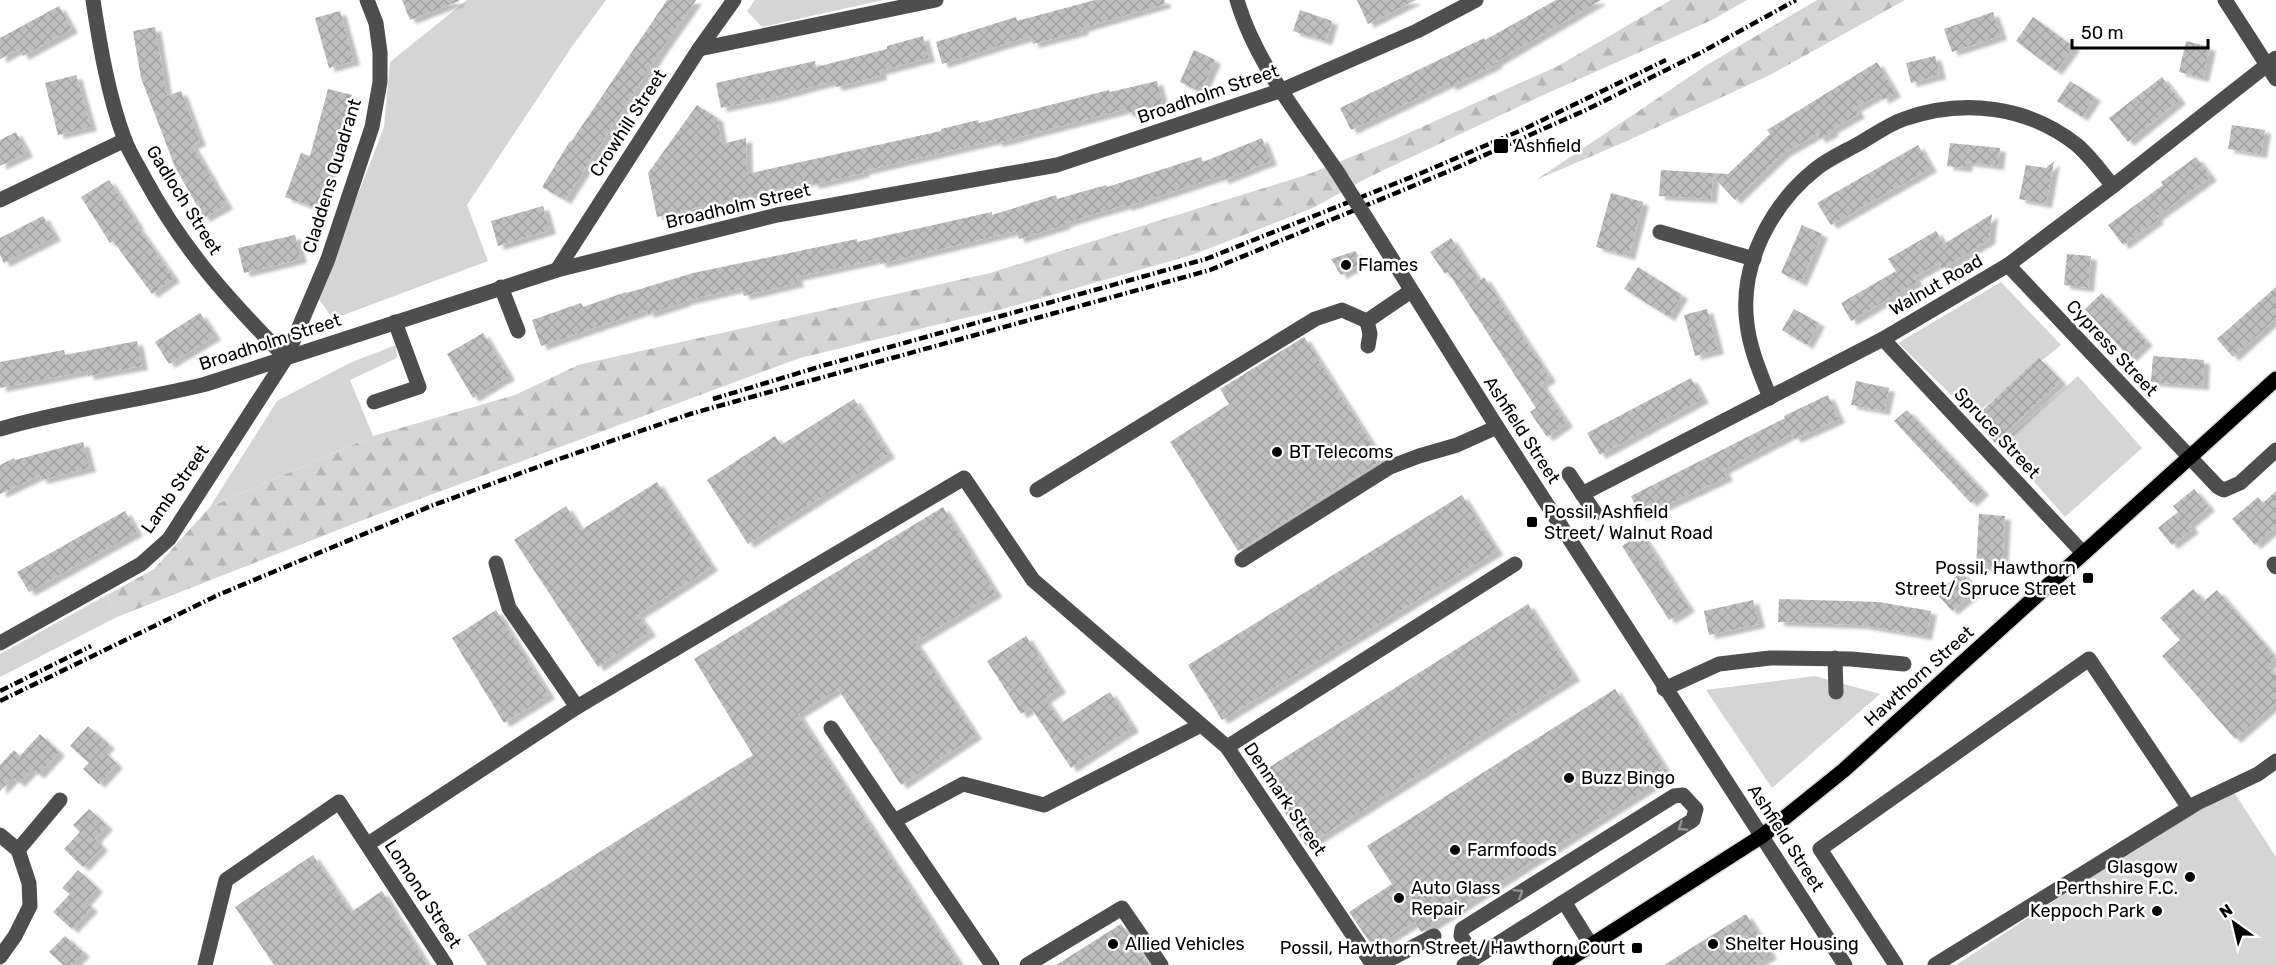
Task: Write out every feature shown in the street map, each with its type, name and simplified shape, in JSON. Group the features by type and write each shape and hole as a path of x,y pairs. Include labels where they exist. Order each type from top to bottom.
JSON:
{"main road":[{"name":"Hawthorn Street","path":"1560,965 1761,836 1844,771 2276,379"}],"street":[{"name":"Gadloch Street","path":"93,0 103,63 125,140 155,196 182,240 223,292 286,358"},
{"name":"Claddens Quadrant","path":"286,358 328,259 372,127 380,82 380,52 376,23 367,0"},
{"name":"Crowhill Street","path":"557,270 699,49 734,0"},
{"path":"699,49 936,0"},
{"name":"Ashfield Street","path":"1237,0 1242,18 1262,59 1336,170 1497,427 1845,965"},
{"name":"Broadholm Street","path":"0,429 59,413 167,394 206,384 557,270 777,215 1057,165 1282,90 1417,31 1476,0"},
{"path":"2224,0 2272,62 2276,79"},
{"name":"Walnut Road","path":"1582,494 1883,339 2008,265 2272,62"},
{"path":"1770,398 1751,346 1746,322 1747,292 1762,235 1777,209 1792,190 1818,167 1902,119 1959,106 1988,107 2020,115 2051,128 2078,146 2113,186"},
{"path":"0,200 125,140"},
{"path":"1660,232 1754,259"},
{"name":"Cypress Street","path":"2008,265 2211,481 2224,490 2240,483 2276,450"},
{"path":"501,287 518,331"},
{"path":"1367,321 1411,291"},
{"path":"1037,490 1316,318 1342,310 1367,321"},
{"path":"1367,321 1370,334 1368,346"},
{"path":"374,402 419,387 395,322"},
{"name":"Spruce Street","path":"1883,339 2083,554"},
{"name":"Lamb Street","path":"0,643 141,564 169,539 286,358"},
{"path":"1242,560 1390,467 1457,445 1497,427"},
{"path":"1569,474 1595,513"},
{"name":"Denmark Street","path":"577,706 964,478 1033,580 1227,747 1373,965"},
{"path":"368,844 577,706 509,608 496,563"},
{"path":"1227,747 1515,564"},
{"path":"1665,688 1719,664 1770,658 1834,658 1904,664"},
{"path":"1834,658 1836,692"},
{"path":"1896,965 1820,849 2089,659 2189,808"},
{"path":"894,821 963,784 1044,805 1201,725"},
{"path":"831,728 992,965"},
{"path":"1935,965 2189,808 2258,774 2276,761"},
{"path":"1680,794 1696,809 1693,820 1469,961 1461,936 1462,929 1674,796 1680,794"},
{"path":"18,850 60,800"},
{"name":"Lomond Street","path":"205,965 226,880 339,802 446,965"},
{"path":"0,835 18,850 29,883 30,906 15,936 0,957"},
{"path":"1562,903 1567,907 1591,945"},
{"path":"1027,965 1122,908 1161,965"},
{"path":"1379,965 1434,936"}],"green space":[{"path":"467,0 606,0 571,48 467,205 488,261 333,319 318,298 384,127 390,62"},
{"path":"755,0 883,0 762,27 747,11"},
{"path":"1671,0 1747,0 1712,20 1550,92 1369,177 1313,208 1192,255 1006,308 800,358 363,520 117,617 107,595 154,569 210,507 373,436 515,395 578,365 990,273 1306,175 1393,140 1558,66"},
{"path":"1817,0 1905,0 1770,75 1536,180 1707,65"},
{"path":"2001,282 2061,345 1973,416 1898,343"},
{"path":"396,345 397,358 350,380 373,436 210,507 277,401 350,363"},
{"path":"2078,376 2142,448 2065,517 2001,444"},
{"path":"107,595 117,617 0,677 0,654"},
{"path":"1815,676 1880,694 1772,788 1706,690"},
{"name":"Glasgow Perthshire F.C.","path":"2230,786 2276,857 2276,965 1956,965"}],"building":[{"path":"402,0 459,0 459,1 410,20"},
{"path":"667,0 696,0 661,50 565,200 542,187 570,141"},
{"path":"1095,0 1164,0 1165,4 1082,28 1083,31 1033,44 1031,36 942,64 936,42 1016,17 1017,21"},
{"path":"1357,0 1416,0 1368,24"},
{"path":"1556,0 1601,0 1496,62 1497,64 1450,87 1449,83 1351,130 1340,108 1484,38 1485,40"},
{"path":"59,6 72,29 23,56 19,49 0,59 0,38"},
{"path":"1300,10 1332,21 1326,41 1293,31"},
{"path":"340,11 354,61 329,68 315,18"},
{"path":"1993,12 2001,36 1952,52 1944,29"},
{"path":"2033,17 2074,47 2056,71 2016,41"},
{"path":"155,27 167,96 181,91 200,142 192,145 227,205 204,218 175,167 141,78 133,31"},
{"path":"923,36 929,58 880,71 881,76 836,87 834,81 721,108 716,83 815,61 816,67 887,49 887,46"},
{"path":"2186,41 2210,47 2203,78 2179,72"},
{"path":"1194,50 1215,60 1201,92 1180,82"},
{"path":"1935,56 1940,75 1911,83 1906,63"},
{"path":"1877,62 1895,93 1883,100 1880,94 1855,108 1859,114 1831,130 1833,132 1820,139 1817,134 1784,153 1735,200 1713,176 1711,199 1659,196 1661,170 1728,174 1770,134 1767,130"},
{"path":"76,75 91,127 58,135 45,83"},
{"path":"2162,77 2180,100 2128,142 2109,118"},
{"path":"1157,81 1163,105 1127,113 1126,109 997,143 996,140 813,185 812,181 657,217 648,173 697,105 717,118 722,144 746,138 747,174 941,131 941,129 978,120 979,123 1109,90 1110,92"},
{"path":"2070,81 2095,97 2082,117 2057,101"},
{"path":"328,89 352,95 337,153 316,208 285,197 301,153 310,156"},
{"path":"2232,125 2265,130 2261,154 2228,149"},
{"path":"16,132 27,153 0,166 0,140"},
{"path":"1262,138 1271,161 1223,180 1221,176 1019,239 1016,231 880,264 879,259 796,277 798,283 744,296 741,288 685,301 648,314 647,310 541,346 532,320 581,303 583,307 693,273 857,239 857,242 992,212 992,215 1056,195 1057,199 1106,185 1107,187 1201,157 1203,162"},
{"path":"1950,143 2000,148 1998,166 1967,162 1966,168 1947,166"},
{"path":"1918,145 1931,168 1831,225 1817,203"},
{"path":"2196,157 2211,177 2156,217 2158,220 2123,245 2108,225 2163,185 2161,182"},
{"path":"2054,161 2046,204 2019,199 2026,165 2046,168"},
{"path":"109,180 137,226 174,278 152,294 113,241 110,243 81,197"},
{"path":"1611,193 1643,202 1629,256 1596,247"},
{"path":"543,206 550,230 498,246 491,221"},
{"path":"1992,214 1989,240 1942,269 1939,263 1914,277 1917,282 1851,321 1841,303 1896,271 1888,259 1936,231 1944,244"},
{"path":"43,216 55,237 4,263 0,255 0,238"},
{"path":"1802,225 1822,234 1801,282 1781,273"},
{"path":"295,235 301,259 244,273 238,248"},
{"path":"1451,238 1479,281 1484,277 1550,378 1541,384 1567,423 1547,437 1530,412 1536,408 1448,272 1445,274 1430,252"},
{"name":"Flames","path":"1355,251 1363,262 1341,275 1331,259"},
{"path":"2067,254 2091,256 2088,288 2064,285"},
{"path":"1638,267 1682,295 1669,317 1624,289"},
{"path":"2276,287 2276,318 2233,357 2217,339"},
{"path":"2102,293 2147,342 2130,358 2085,309"},
{"path":"1707,309 1718,350 1695,356 1684,315"},
{"path":"1794,309 1819,323 1807,345 1782,330"},
{"path":"200,313 215,336 169,364 155,342"},
{"path":"483,333 509,376 473,398 447,354"},
{"name":"BT Telecoms","path":"1304,337 1382,460 1238,551 1170,442 1229,404 1220,389"},
{"path":"137,341 142,366 88,376 87,371 0,388 0,362 64,350 65,355"},
{"path":"2153,356 2204,360 2203,386 2151,382"},
{"path":"2039,358 2061,381 1995,443 1973,419"},
{"path":"1691,378 1703,399 1600,455 1587,433"},
{"path":"1856,381 1889,388 1884,411 1851,405"},
{"path":"1828,395 1839,419 1795,439 1792,434 1723,470 1727,477 1641,517 1631,496"},
{"path":"854,399 889,454 748,544 707,480 775,436 781,445"},
{"path":"1907,410 1983,491 1971,503 1894,421"},
{"path":"83,442 90,468 41,480 40,475 0,494 0,465 14,458 15,460"},
{"path":"657,482 712,567 638,615 650,632 598,667 514,540 566,506 581,530"},
{"path":"2194,489 2209,507 2189,524 2193,529 2172,545 2158,528 2178,512 2173,506"},
{"path":"2276,491 2276,527 2255,545 2232,519 2258,497 2263,503"},
{"path":"1462,495 1497,551 1222,720 1188,665"},
{"path":"943,507 996,593 915,642 976,735 901,785 838,689 798,714 960,965 487,965 468,935 753,755 694,659"},
{"path":"125,511 137,532 29,592 17,572"},
{"path":"1979,514 2005,516 2002,567 1976,566"},
{"path":"1641,533 1689,608 1669,620 1622,546"},
{"path":"1961,572 1977,590 1952,611 1937,594"},
{"path":"2193,589 2204,601 2217,590 2276,658 2268,666 2276,675 2276,703 2235,739 2162,656 2180,640 2160,618"},
{"path":"1779,599 1879,602 1931,611 1926,636 1861,625 1778,622"},
{"path":"1753,600 1759,624 1709,635 1704,611"},
{"path":"1528,604 1574,677 1306,846 1260,773"},
{"path":"496,610 549,695 504,723 452,638"},
{"path":"1026,636 1060,689 1045,699 1061,723 1110,692 1133,728 1071,768 1031,708 1021,714 987,661"},
{"path":"1615,689 1669,775 1427,929 1421,932 1415,922 1374,948 1349,912 1392,884 1367,846"},
{"path":"88,726 109,745 103,751 117,764 99,784 83,769 89,763 70,746"},
{"path":"40,734 59,752 38,775 32,769 19,783 13,778 0,791 0,765 14,750 20,756"},
{"path":"89,809 107,826 95,839 102,847 83,867 64,849 80,832 73,825"},
{"path":"313,855 351,912 382,891 427,965 274,965 235,907"},
{"path":"78,870 97,888 85,902 92,908 72,929 53,912 70,894 62,888"},
{"name":"Shelter Housing","path":"1746,914 1771,955 1755,965 1664,965"},
{"name":"Allied Vehicles","path":"1121,924 1149,965 1056,965"},
{"path":"65,936 84,953 72,965 63,965 49,952"}],"railway":[{"path":"0,701 218,595 431,506 562,458 690,414 1210,270 1449,171 1588,109 1702,52 1796,0"},
{"path":"713,399 825,365 1206,259 1419,174 1524,129 1666,60"},
{"path":"0,691 91,646"}],"place":[{"name":"Ashfield","path":"1501,146"},
{"name":"Flames","path":"1346,265"},
{"name":"BT Telecoms","path":"1277,452"},
{"name":"Possil, Ashfield Street/ Walnut Road","path":"1532,522"},
{"name":"Possil, Hawthorn Street/ Spruce Street","path":"2088,578"},
{"name":"Buzz Bingo","path":"1569,778"},
{"name":"Farmfoods","path":"1455,850"},
{"name":"Glasgow Perthshire F.C.","path":"2190,877"},
{"name":"Auto Glass Repair","path":"1399,898"},
{"name":"Keppoch Park","path":"2157,911"},
{"name":"Allied Vehicles","path":"1113,944"},
{"name":"Shelter Housing","path":"1713,944"},
{"name":"Possil, Hawthorn Street/ Hawthorn Court","path":"1637,948"}]}
